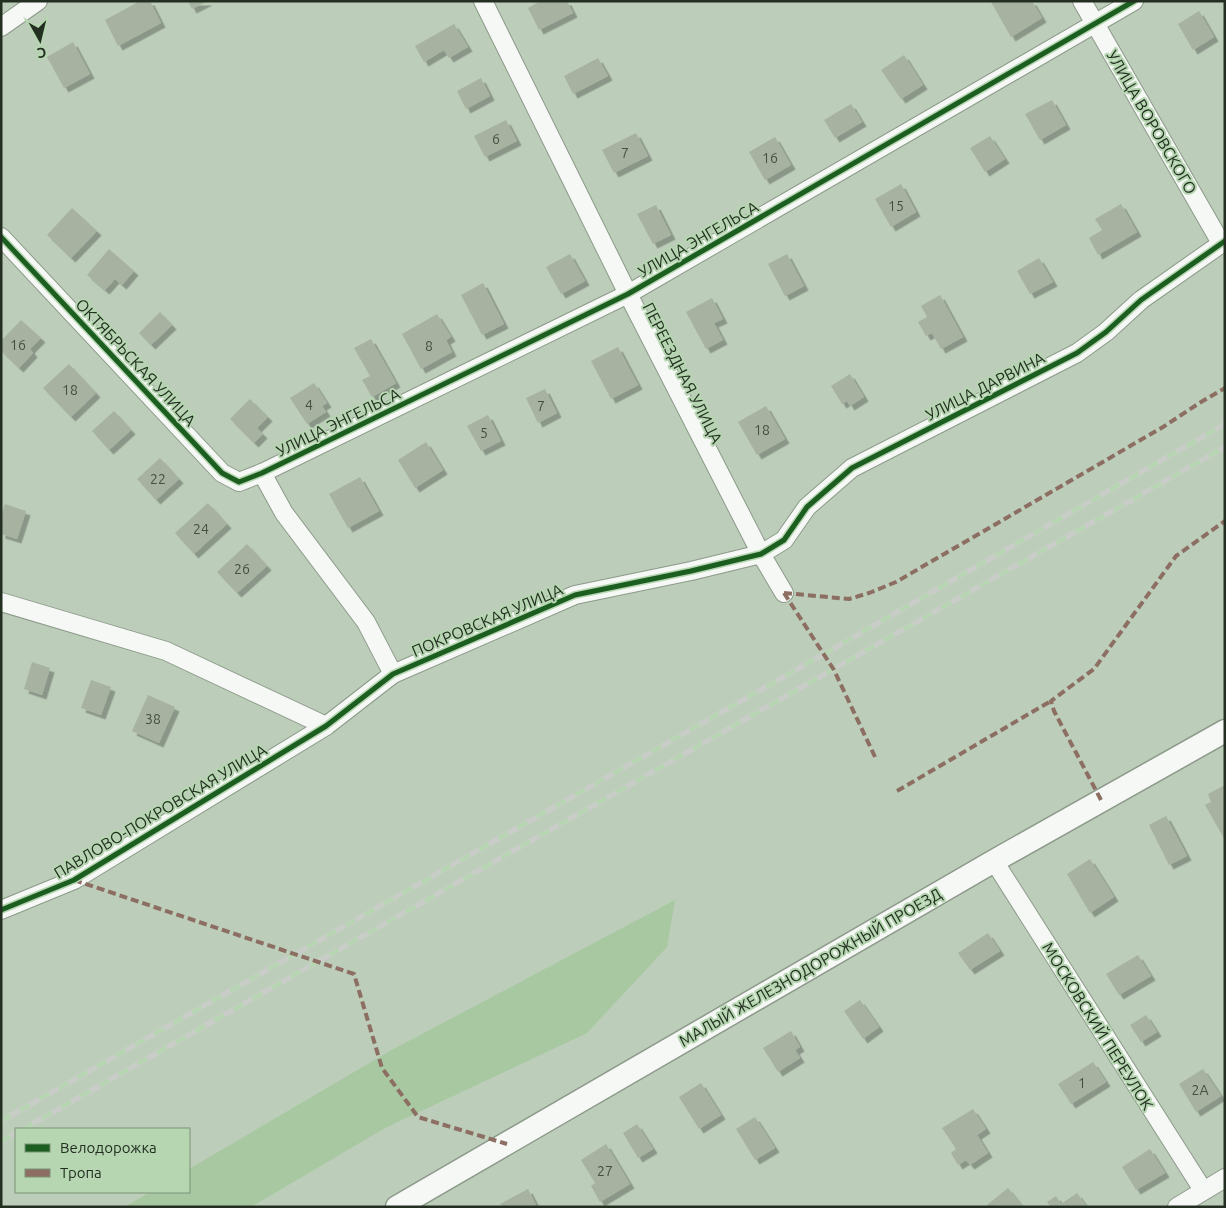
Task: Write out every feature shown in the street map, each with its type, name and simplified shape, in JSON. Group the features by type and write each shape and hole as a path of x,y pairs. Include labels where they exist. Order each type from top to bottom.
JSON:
{"street":[{"path":"1,27 38,1"},
{"name":"ПЕРЕЕЗДНАЯ УЛИЦА","path":"482,1 628,294 761,554 784,593"},
{"name":"УЛИЦА ВОРОВСКОГО","path":"1082,1 1223,242"},
{"name":"УЛИЦА ЭНГЕЛЬСА","path":"262,473 628,294 1134,1"},
{"name":"ОКТЯБРЬСКАЯ УЛИЦА","path":"1,237 222,473 239,482 262,473"},
{"name":"УЛИЦА ДАРВИНА","path":"761,554 784,540 807,507 852,468 1077,352 1106,332 1141,300 1223,242"},
{"path":"262,473 284,513 366,622 393,674"},
{"name":"ПОКРОВСКАЯ УЛИЦА","path":"326,726 393,674 576,595 761,554"},
{"path":"1,602 166,651 326,726"},
{"name":"ПАВЛОВО-ПОКРОВСКАЯ УЛИЦА","path":"1,910 74,880 326,726"},
{"name":"МАЛЫЙ ЖЕЛЕЗНОДОРОЖНЫЙ ПРОЕЗД","path":"398,1207 994,860 1225,731"},
{"name":"МОСКОВСКИЙ ПЕРЕУЛОК","path":"994,860 1203,1190"},
{"path":"1177,1207 1225,1178"}],"green space":[{"path":"675,900 667,947 587,1033 385,1128 251,1207 125,1207 148,1193 190,1193 190,1168 390,1051"}],"building":[{"path":"140,1 150,1 161,23 118,46 105,20"},
{"path":"188,1 208,1 192,9"},
{"path":"540,1 567,1 573,13 539,30 528,8"},
{"path":"1032,1 1042,18 1011,37 991,2"},
{"path":"1199,11 1214,37 1193,50 1178,24"},
{"path":"454,24 468,47 449,58 444,50 424,62 415,46"},
{"path":"73,42 90,74 64,88 47,57"},
{"path":"904,55 923,85 901,99 881,70"},
{"path":"598,58 608,76 573,94 564,76"},
{"path":"481,78 490,96 466,109 457,91"},
{"path":"1052,100 1066,125 1040,140 1025,114"},
{"path":"851,104 862,122 835,138 824,120"},
{"path":"506,120 517,141 485,157 474,136"},
{"path":"636,133 648,156 614,173 602,150"},
{"path":"990,136 1005,159 985,172 970,148"},
{"path":"775,137 791,165 765,180 749,152"},
{"path":"901,184 916,212 891,227 875,199"},
{"path":"1121,204 1137,232 1098,255 1089,238 1102,230 1095,219"},
{"path":"656,205 671,235 653,244 637,214"},
{"path":"72,208 97,231 71,258 47,235"},
{"path":"109,249 134,271 122,285 115,279 105,290 87,275"},
{"path":"570,254 585,281 561,294 546,267"},
{"path":"787,254 804,286 785,296 768,264"},
{"path":"1039,258 1053,282 1030,294 1017,271"},
{"path":"483,283 504,324 482,335 461,295"},
{"path":"940,295 963,337 941,349 932,333 926,336 918,322 927,317 921,306"},
{"path":"712,298 723,319 714,323 723,340 706,349 686,312"},
{"path":"160,312 172,325 151,345 139,333"},
{"path":"437,314 451,337 446,340 452,352 421,369 402,334"},
{"path":"21,320 41,338 30,349 33,353 19,368 1,351 1,341"},
{"path":"371,339 396,383 372,397 362,380 370,376 354,348"},
{"path":"618,347 638,385 611,399 591,361"},
{"path":"69,364 96,393 71,417 43,388"},
{"path":"850,374 864,397 850,406 847,401 842,404 831,386"},
{"path":"314,383 327,403 322,406 326,412 307,424 290,398"},
{"path":"545,389 557,413 538,423 526,398"},
{"path":"250,399 268,417 257,428 263,434 254,443 230,419"},
{"path":"766,406 785,439 757,455 738,422"},
{"path":"114,411 131,430 109,450 92,431"},
{"path":"488,415 501,441 481,451 467,426"},
{"path":"426,442 443,470 415,488 398,460"},
{"path":"160,458 179,479 156,500 137,479"},
{"path":"360,477 379,511 348,528 329,494"},
{"path":"208,503 227,524 194,554 175,533"},
{"path":"5,504 26,511 17,539 1,534 1,516"},
{"path":"247,544 267,566 237,593 217,572"},
{"path":"32,662 50,668 42,695 24,689"},
{"path":"91,680 111,687 101,715 81,708"},
{"path":"148,695 175,707 159,743 132,731"},
{"path":"1225,785 1225,840 1205,805 1211,802 1208,794"},
{"path":"1166,816 1187,856 1169,865 1149,825"},
{"path":"1090,859 1114,897 1090,913 1067,874"},
{"path":"988,933 1000,951 970,970 958,953"},
{"path":"1138,955 1151,976 1119,995 1106,974"},
{"path":"860,1000 879,1027 863,1039 844,1011"},
{"path":"1146,1015 1157,1032 1141,1042 1130,1025"},
{"path":"791,1031 800,1047 795,1050 800,1058 778,1072 763,1048"},
{"path":"1093,1062 1106,1082 1071,1104 1058,1084"},
{"path":"1203,1069 1221,1096 1196,1112 1179,1084"},
{"path":"701,1083 721,1115 699,1129 679,1097"},
{"path":"973,1109 986,1129 977,1135 988,1153 970,1165 966,1160 958,1165 951,1153 956,1149 942,1128"},
{"path":"755,1117 775,1148 755,1160 736,1129"},
{"path":"637,1124 653,1149 638,1158 623,1133"},
{"path":"606,1144 630,1184 600,1202 591,1186 595,1183 581,1160"},
{"path":"1150,1149 1165,1173 1136,1190 1122,1167"},
{"path":"1008,1188 1023,1207 988,1207 987,1205"},
{"path":"528,1189 537,1207 502,1207 500,1204"},
{"path":"1077,1193 1087,1207 1051,1207 1047,1202 1056,1196 1061,1204"}],"railway":[{"path":"1,1121 1225,424"},
{"path":"25,1128 1225,447"},
{"path":"1,1141 15,1134"}],"marked path":[{"path":"784,593 849,599 896,582 1163,427 1225,388"},
{"path":"1101,800 1054,711 1051,701 1094,669 1176,556 1225,521"},
{"path":"784,593 834,670 876,759"},
{"path":"897,791 1051,701"},
{"path":"74,880 354,974 382,1068 418,1117 507,1144"}],"cycle path":[{"path":"1,237 222,473 239,482 262,473 628,294 1134,1"},
{"path":"1,910 74,880 326,726 393,674 575,595 691,571 761,554 784,540 807,507 852,468 1077,353 1106,332 1141,300 1225,241"}]}
